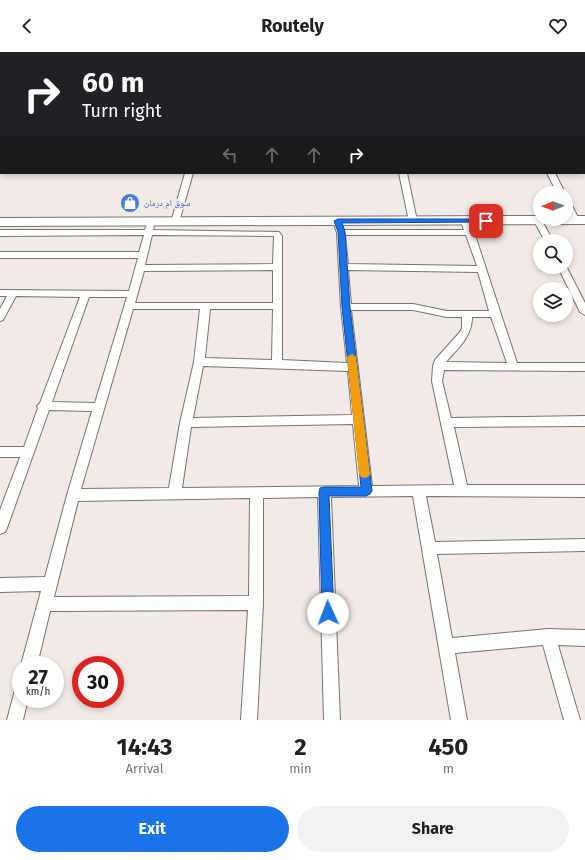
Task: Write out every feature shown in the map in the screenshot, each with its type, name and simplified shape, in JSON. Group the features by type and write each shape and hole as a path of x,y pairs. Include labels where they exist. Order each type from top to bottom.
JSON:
{"highway":[{"path":"0,222 150,228 175,222 265,227 339,227 413,221 467,226 533,221"}],"street":[{"path":"175,222 189,174"},
{"path":"403,174 413,221"},
{"path":"552,174 558,186"},
{"path":"573,210 581,220"},
{"path":"366,491 339,227 467,226 513,366"},
{"path":"0,233 150,228 197,232 265,227 277,234 276,364"},
{"path":"32,656 73,494 133,294 150,228"},
{"path":"0,255 144,255"},
{"path":"140,268 277,267"},
{"path":"344,267 482,269"},
{"path":"566,274 585,312"},
{"path":"0,293 133,294"},
{"path":"0,318 12,293"},
{"path":"0,528 6,496 27,452 86,293"},
{"path":"129,306 277,306"},
{"path":"175,493 186,423 199,362 205,306"},
{"path":"346,307 413,307 448,314 495,314"},
{"path":"462,490 437,381 440,360 464,334 467,328 467,315"},
{"path":"199,362 353,368"},
{"path":"438,366 585,367"},
{"path":"43,406 99,407"},
{"path":"186,423 359,419"},
{"path":"446,423 585,421"},
{"path":"0,452 27,452"},
{"path":"73,494 462,490 585,491"},
{"path":"419,491 459,720"},
{"path":"324,492 332,720"},
{"path":"249,720 256,603 257,493"},
{"path":"430,548 585,544"},
{"path":"0,584 50,584"},
{"path":"46,604 256,603"},
{"path":"447,646 548,637 585,638"},
{"path":"548,637 572,720"},
{"path":"14,720 18,708"}],"slow traffic":[{"path":"352,357 365,474"}],"place":[{"name":"سوق ام درمان","path":"130,203"}],"route":[{"path":"328,613 324,492 366,491 346,307 341,232 338,221 486,221"}]}
